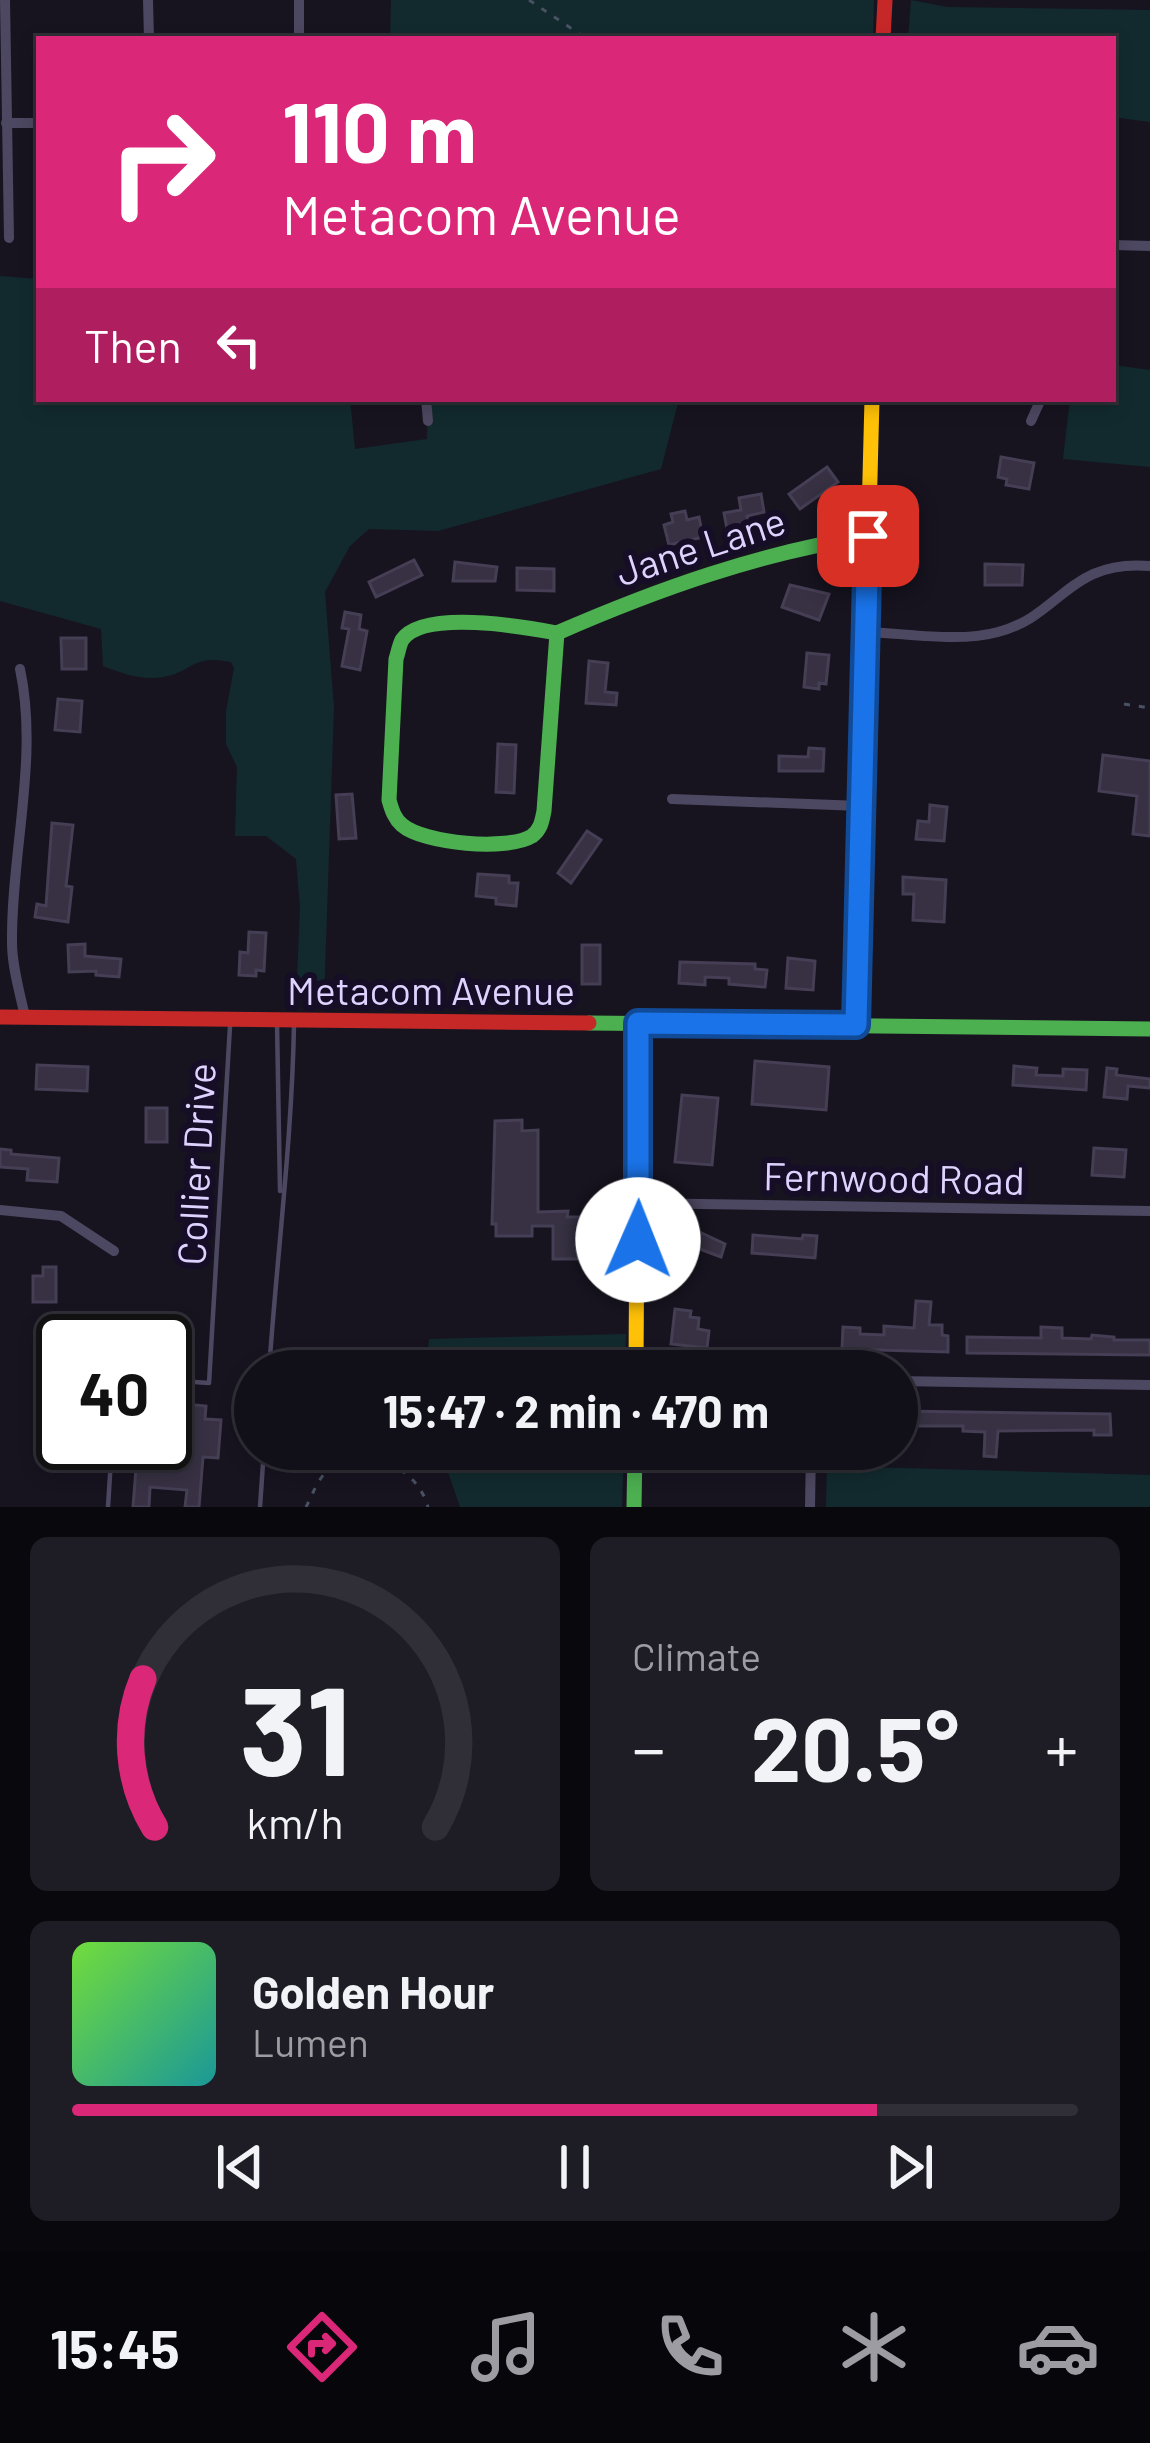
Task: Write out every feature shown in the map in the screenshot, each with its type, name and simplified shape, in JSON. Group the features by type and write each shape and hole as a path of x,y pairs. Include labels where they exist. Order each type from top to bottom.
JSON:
{"street":[{"path":"5,0 9,238"},
{"path":"148,0 148,36"},
{"path":"299,0 299,36"},
{"path":"883,36 885,0"},
{"path":"6,123 36,123"},
{"path":"1116,245 1150,246"},
{"path":"426,402 428,421"},
{"path":"856,1025 872,402"},
{"path":"1031,421 1040,402"},
{"name":"Jane Lane","path":"557,633 544,809 537,832 523,841 503,844 423,837 407,830 392,813 389,800 396,659 403,638 424,626 447,624 557,633 681,580 794,547 868,536"},
{"path":"865,632 997,632 1026,619 1101,568 1150,566"},
{"path":"20,669 26,696 12,938 25,1017"},
{"path":"672,799 861,806"},
{"name":"Metacom Avenue","path":"0,1017 1150,1029"},
{"path":"636,1350 638,1023"},
{"name":"Fernwood Road","path":"638,1203 1150,1211"},
{"path":"0,1210 61,1216 114,1251"},
{"path":"918,1381 1150,1385"},
{"path":"634,1507 635,1470"},
{"path":"810,1507 811,1470"}],"lane":[{"name":"Collier Drive","path":"192,1382 208,1383 231,1020"},
{"path":"270,1350 285,1021"},
{"path":"280,1215 293,1108 285,1021"},
{"path":"109,1507 111,1470"},
{"path":"260,1507 263,1470"}],"path":[{"path":"529,0 583,36"},
{"path":"1124,704 1150,708"},
{"path":"307,1506 320,1480 334,1467 382,1460 415,1478 428,1507"}],"green space":[{"path":"391,0 874,0 873,36 390,36"},
{"path":"911,0 947,7 1150,10 1150,122 1116,117 1116,36 908,36"},
{"path":"0,276 36,279 36,402 350,402 355,449 427,439 428,402 678,402 661,469 438,531 369,529 350,546 325,592 334,708 324,1000 301,990 297,979 296,859 266,836 235,836 237,767 226,744 231,662 200,662 155,678 125,674 103,666 101,629 0,601"},
{"path":"1116,365 1150,370 1150,467 1063,459 1070,402 1116,402"},
{"path":"626,1334 626,1350 428,1350 429,1339"},
{"path":"447,1470 623,1470 622,1507 460,1507"},
{"path":"827,1470 1150,1475 1150,1507 826,1507"}],"building":[{"path":"1001,457 1034,463 1029,489 1006,485 1007,479 998,477"},
{"path":"827,467 838,482 800,509 789,494"},
{"path":"761,494 764,512 747,516 749,525 727,529 724,513 741,510 739,498"},
{"path":"685,511 687,520 699,517 703,537 669,545 664,525 673,522 671,514"},
{"path":"414,560 422,575 376,597 369,582"},
{"path":"455,562 497,567 495,581 453,581"},
{"path":"985,564 1023,565 1022,585 985,585"},
{"path":"517,568 554,569 554,591 517,590"},
{"path":"790,585 829,594 819,620 782,607"},
{"path":"345,612 361,615 359,629 367,631 360,670 342,666 349,629 342,628"},
{"path":"61,638 86,638 86,669 62,669"},
{"path":"807,653 829,655 826,684 819,683 819,689 804,687"},
{"path":"589,661 608,663 605,692 617,693 616,705 586,703"},
{"path":"58,699 82,701 80,732 55,730"},
{"path":"498,744 516,745 514,793 496,792"},
{"path":"809,748 824,749 823,771 779,771 779,756 808,757"},
{"path":"1103,755 1150,761 1150,836 1133,834 1137,796 1099,791"},
{"path":"352,794 356,838 339,839 336,795"},
{"path":"930,805 947,807 944,841 916,839 918,821 929,822"},
{"path":"52,823 73,825 66,886 72,887 68,922 35,917 37,904 46,906"},
{"path":"587,831 601,840 571,883 558,873"},
{"path":"478,874 509,876 509,883 518,883 516,906 476,896"},
{"path":"903,877 946,880 944,922 913,920 914,894 903,894"},
{"path":"249,932 266,933 264,971 256,970 256,976 239,975 240,952 248,953"},
{"path":"85,944 85,956 121,959 119,977 96,975 96,971 69,972 68,945"},
{"path":"582,945 600,945 600,984 582,984"},
{"path":"788,958 815,961 813,990 786,988"},
{"path":"680,962 755,964 755,969 767,970 765,987 729,984 729,978 705,977 705,985 679,983"},
{"path":"755,1061 829,1067 826,1110 752,1104"},
{"path":"37,1065 88,1067 87,1091 36,1089"},
{"path":"1014,1066 1037,1068 1036,1075 1063,1076 1063,1069 1087,1070 1086,1090 1013,1085"},
{"path":"1107,1068 1117,1069 1116,1075 1150,1079 1150,1088 1128,1086 1127,1099 1104,1097"},
{"path":"682,1095 718,1098 712,1165 675,1162"},
{"path":"146,1108 167,1108 167,1142 146,1142"},
{"path":"522,1120 522,1131 538,1130 538,1212 602,1217 602,1259 553,1259 553,1226 532,1226 532,1236 496,1236 496,1224 492,1224 495,1121"},
{"path":"1094,1148 1126,1150 1124,1177 1092,1175"},
{"path":"0,1149 59,1158 57,1182 27,1180 28,1169 0,1167"},
{"path":"673,1227 691,1228 725,1244 721,1257 689,1245 689,1251 671,1250"},
{"path":"753,1235 817,1236 815,1258 752,1253"},
{"path":"43,1267 56,1267 56,1302 33,1302 33,1276 43,1276"},
{"path":"916,1301 931,1302 929,1325 942,1325 948,1352 842,1349 843,1327 860,1328 860,1334 884,1335 884,1326 914,1328"},
{"path":"675,1309 691,1311 690,1317 699,1318 698,1329 709,1331 707,1348 671,1344"},
{"path":"1041,1327 1062,1328 1062,1338 1091,1339 1092,1335 1150,1340 1150,1355 967,1353 967,1337 1041,1338"},
{"path":"192,1405 206,1406 205,1419 221,1420 218,1458 203,1457 199,1507 185,1507 187,1490 150,1487 149,1507 133,1507 136,1470 192,1470"},
{"path":"918,1411 1110,1414 1111,1435 1094,1435 1094,1430 998,1431 996,1457 984,1456 985,1432 963,1431 963,1426 918,1426"}],"traffic: fast":[{"path":"557,633 452,623 413,631 402,640 396,659 389,800 402,825 428,837 486,844 520,841 537,831 544,811 557,633 709,574 868,536"},
{"path":"589,1023 1150,1029"},
{"path":"634,1507 635,1470"}],"traffic: slow":[{"path":"856,1025 872,402"},
{"path":"636,1350 638,1023"}],"traffic: jam":[{"path":"883,36 885,0"},
{"path":"0,1017 589,1023"}],"route":[{"path":"638,1240 638,1023 856,1025 868,536"}]}
